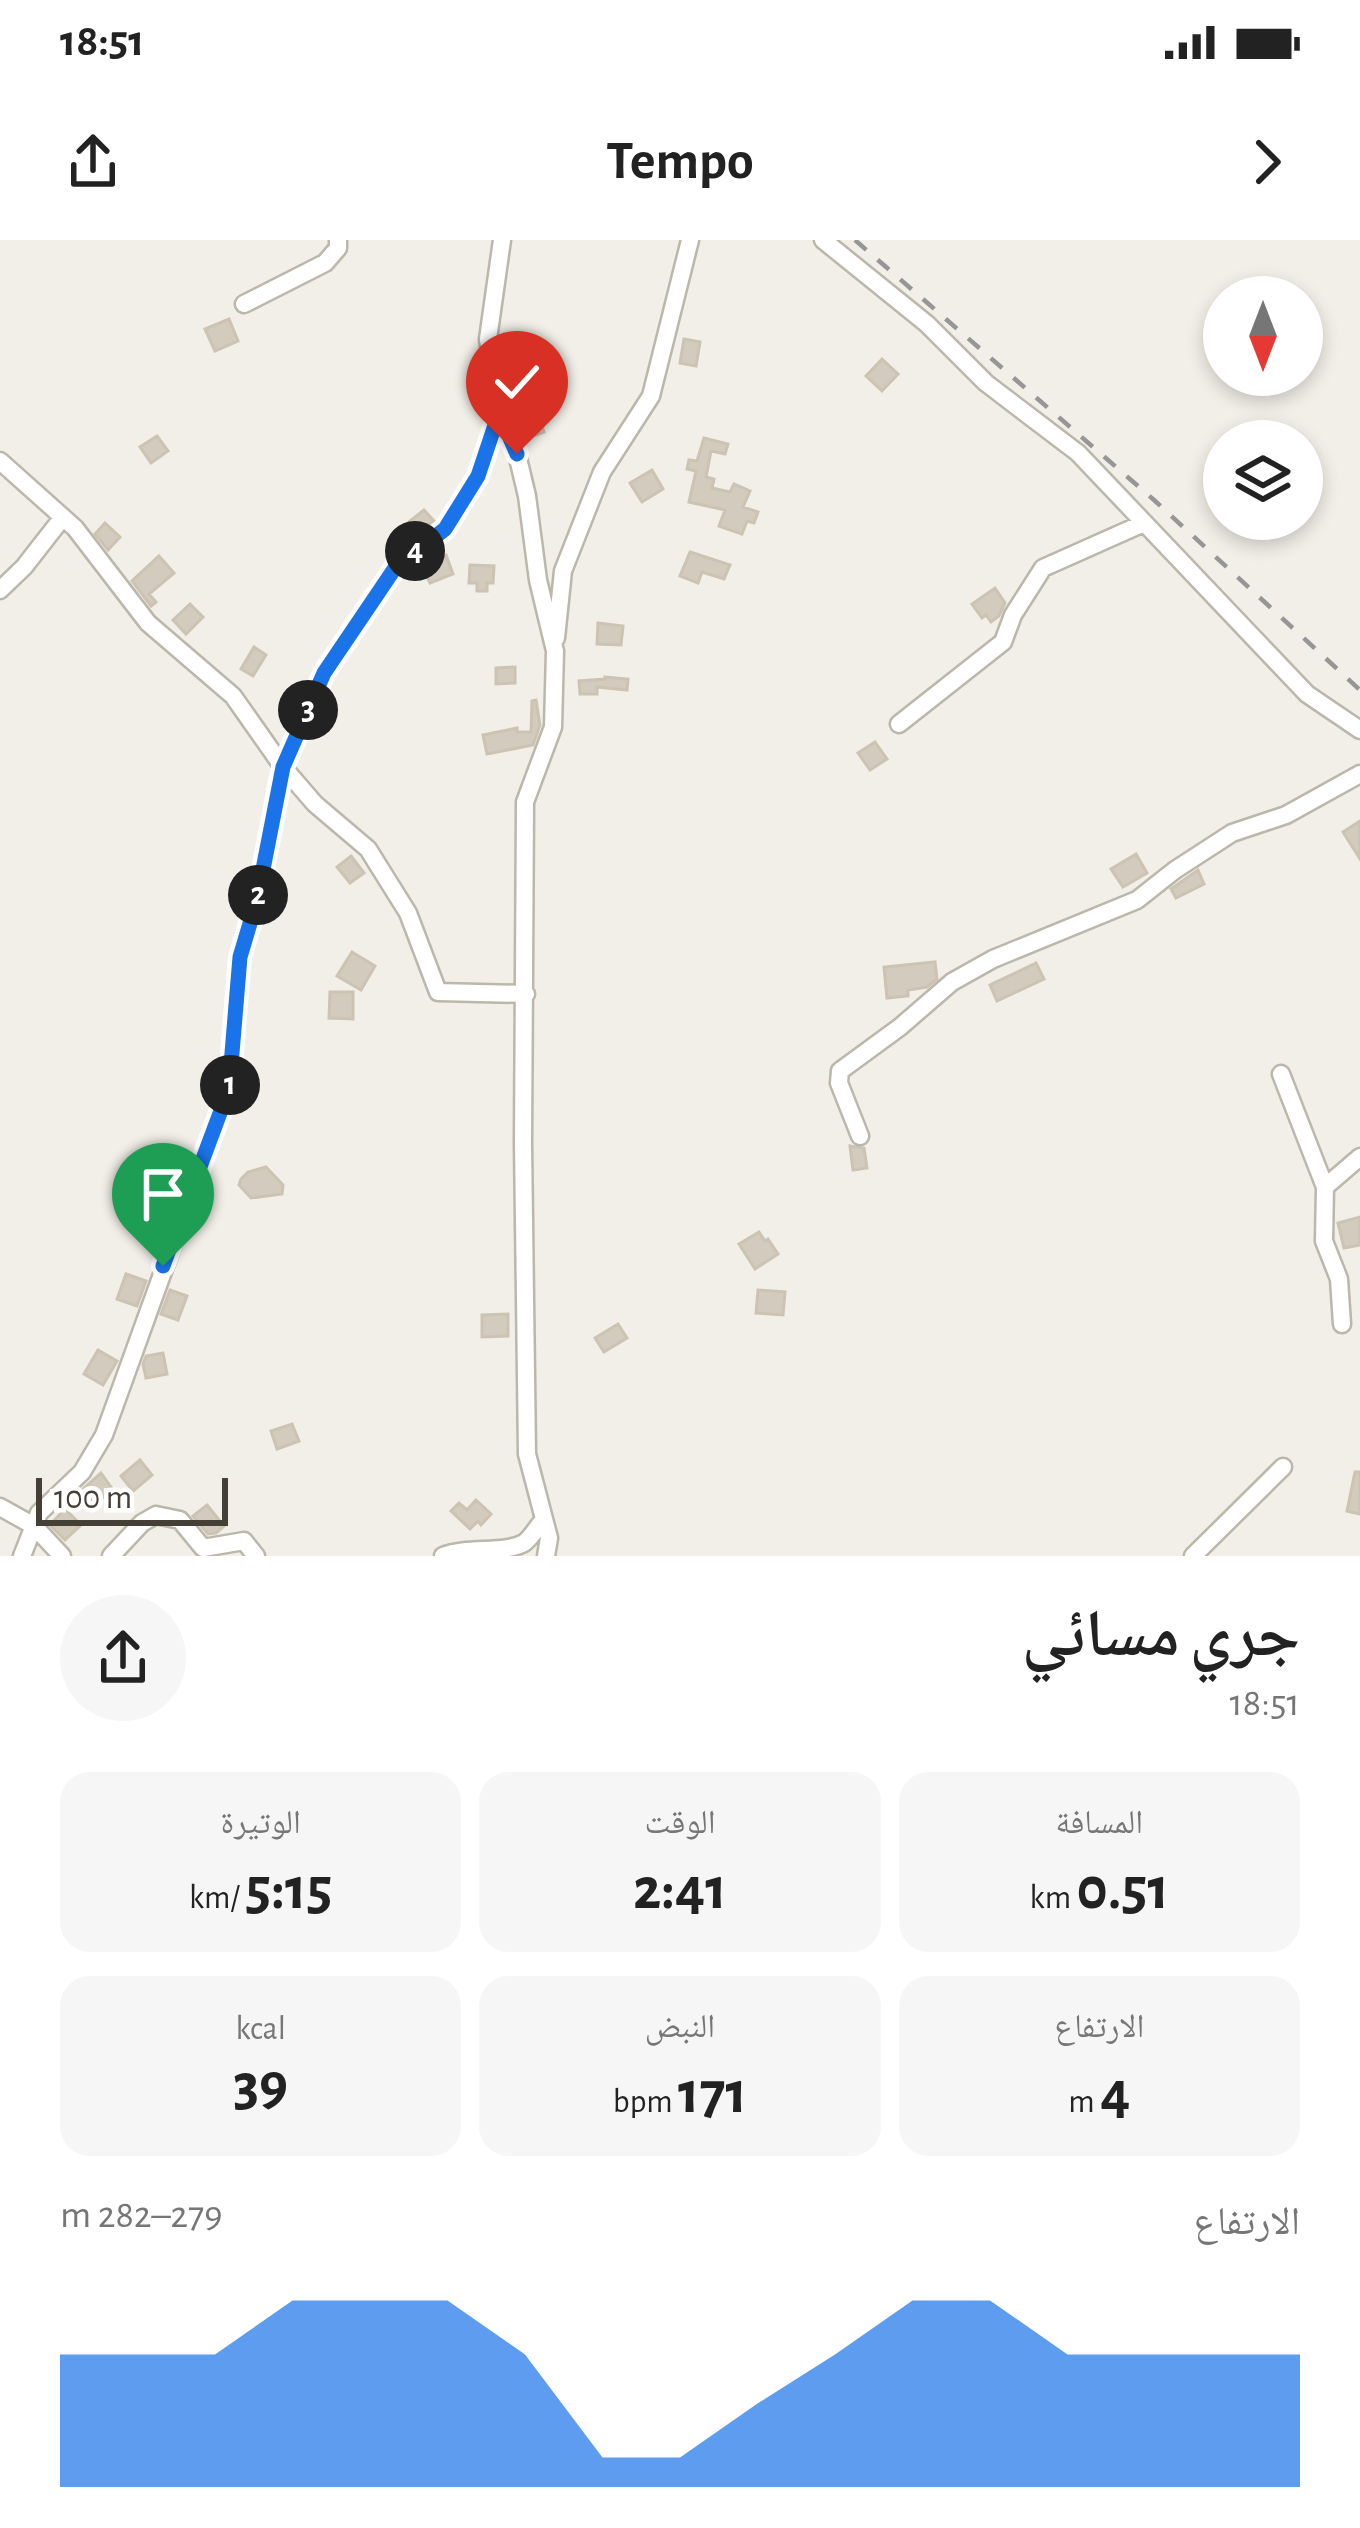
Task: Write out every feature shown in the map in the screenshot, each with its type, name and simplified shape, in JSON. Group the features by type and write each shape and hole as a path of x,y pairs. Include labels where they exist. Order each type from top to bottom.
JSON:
{"street":[{"path":"244,304 325,263 338,248 338,240"},
{"path":"502,240 488,339 499,413 517,454 527,496 538,580 555,651"},
{"path":"546,1556 549,1538 527,1454 525,802 553,727 563,571 602,472 652,396 690,240"},
{"path":"823,240 927,324 986,383 1078,452 1307,694 1360,730"},
{"path":"22,1556 39,1513 82,1472 104,1435 229,1089 240,957 257,900 283,767 324,673 395,568 445,529 478,476 499,413"},
{"path":"0,461 75,528 148,623 232,696 315,804 368,849 408,913 438,992 526,994"},
{"path":"0,590 63,517"},
{"path":"899,724 1003,642 1013,615 1043,568 1144,523"},
{"path":"860,1136 839,1083 840,1071 952,982 993,959 1137,900 1232,833 1286,815 1360,774"},
{"path":"1281,1074 1325,1187 1324,1240 1339,1279 1342,1324"},
{"path":"1325,1187 1360,1157"},
{"path":"1193,1556 1283,1467"},
{"path":"0,1507 34,1526 62,1556"},
{"path":"111,1556 156,1515 180,1520 202,1548 244,1541 256,1556"},
{"path":"443,1556 523,1543 544,1519"}],"building":[{"path":"229,319 238,341 215,351 205,329"},
{"path":"684,339 700,342 696,366 680,363"},
{"path":"882,359 898,374 882,391 866,376"},
{"path":"524,375 521,396 510,397 506,376"},
{"path":"537,412 544,432 524,439 516,419"},
{"path":"157,436 168,451 151,463 140,447"},
{"path":"704,438 728,444 725,454 711,451 706,477 714,479 712,488 730,492 734,484 750,491 743,507 758,512 754,523 747,521 742,534 719,526 725,510 689,502 696,471 687,469 689,460 697,461"},
{"path":"652,470 663,489 642,502 630,483"},
{"path":"424,510 434,521 410,540 400,529"},
{"path":"105,523 120,537 108,550 95,534"},
{"path":"690,552 730,565 724,579 702,572 698,583 680,576"},
{"path":"446,555 453,574 430,583 422,565"},
{"path":"159,556 174,573 149,594 156,602 151,606 132,581"},
{"path":"470,565 494,566 493,583 487,583 487,591 477,591 477,583 469,583"},
{"path":"995,588 1005,603 991,622 972,604"},
{"path":"190,604 203,617 186,634 173,620"},
{"path":"598,623 623,626 621,645 597,644"},
{"path":"254,647 266,655 253,676 241,669"},
{"path":"515,667 515,683 496,684 496,668"},
{"path":"628,679 627,690 597,687 597,694 580,694 579,681"},
{"path":"536,700 540,725 533,745 487,754 483,735 517,728 517,732 531,732 532,701"},
{"path":"875,742 887,759 870,770 858,753"},
{"path":"1360,821 1360,859 1343,832"},
{"path":"1136,854 1147,873 1123,887 1111,869"},
{"path":"351,856 364,873 350,883 337,867"},
{"path":"1198,870 1204,884 1176,898 1171,889"},
{"path":"352,952 375,966 361,990 337,976"},
{"path":"935,962 937,979 927,987 908,990 908,996 887,998 884,967"},
{"path":"1036,963 1044,979 997,1001 990,985"},
{"path":"330,992 353,992 353,1019 329,1018"},
{"path":"850,1146 864,1148 867,1168 853,1170"},
{"path":"266,1167 283,1185 282,1194 251,1198 239,1185 241,1179"},
{"path":"1360,1217 1360,1245 1344,1248 1338,1223"},
{"path":"759,1232 778,1254 755,1269 739,1244"},
{"path":"126,1274 146,1281 137,1306 117,1299"},
{"path":"170,1290 187,1296 178,1320 161,1314"},
{"path":"758,1290 785,1292 783,1315 756,1313"},
{"path":"508,1314 508,1336 482,1337 482,1315"},
{"path":"618,1324 627,1338 604,1352 595,1338"},
{"path":"98,1350 117,1361 103,1385 84,1374"},
{"path":"163,1353 167,1374 146,1378 146,1356"},
{"path":"292,1424 299,1441 277,1449 271,1431"},
{"path":"140,1460 152,1475 133,1491 121,1476"},
{"path":"1355,1472 1360,1472 1360,1514 1347,1511"},
{"path":"101,1473 113,1490 94,1504 83,1489"},
{"path":"476,1500 491,1514 470,1529 451,1511 459,1503 467,1510"},
{"path":"207,1505 224,1526 216,1533 208,1534 193,1516"},
{"path":"65,1509 81,1525 65,1540 50,1525"}],"railway":[{"path":"855,240 1154,500 1360,690"}],"route":[{"path":"163,1266 229,1089 240,957 257,900 283,767 324,673 395,568 445,529 478,476 499,413 517,454"}]}
